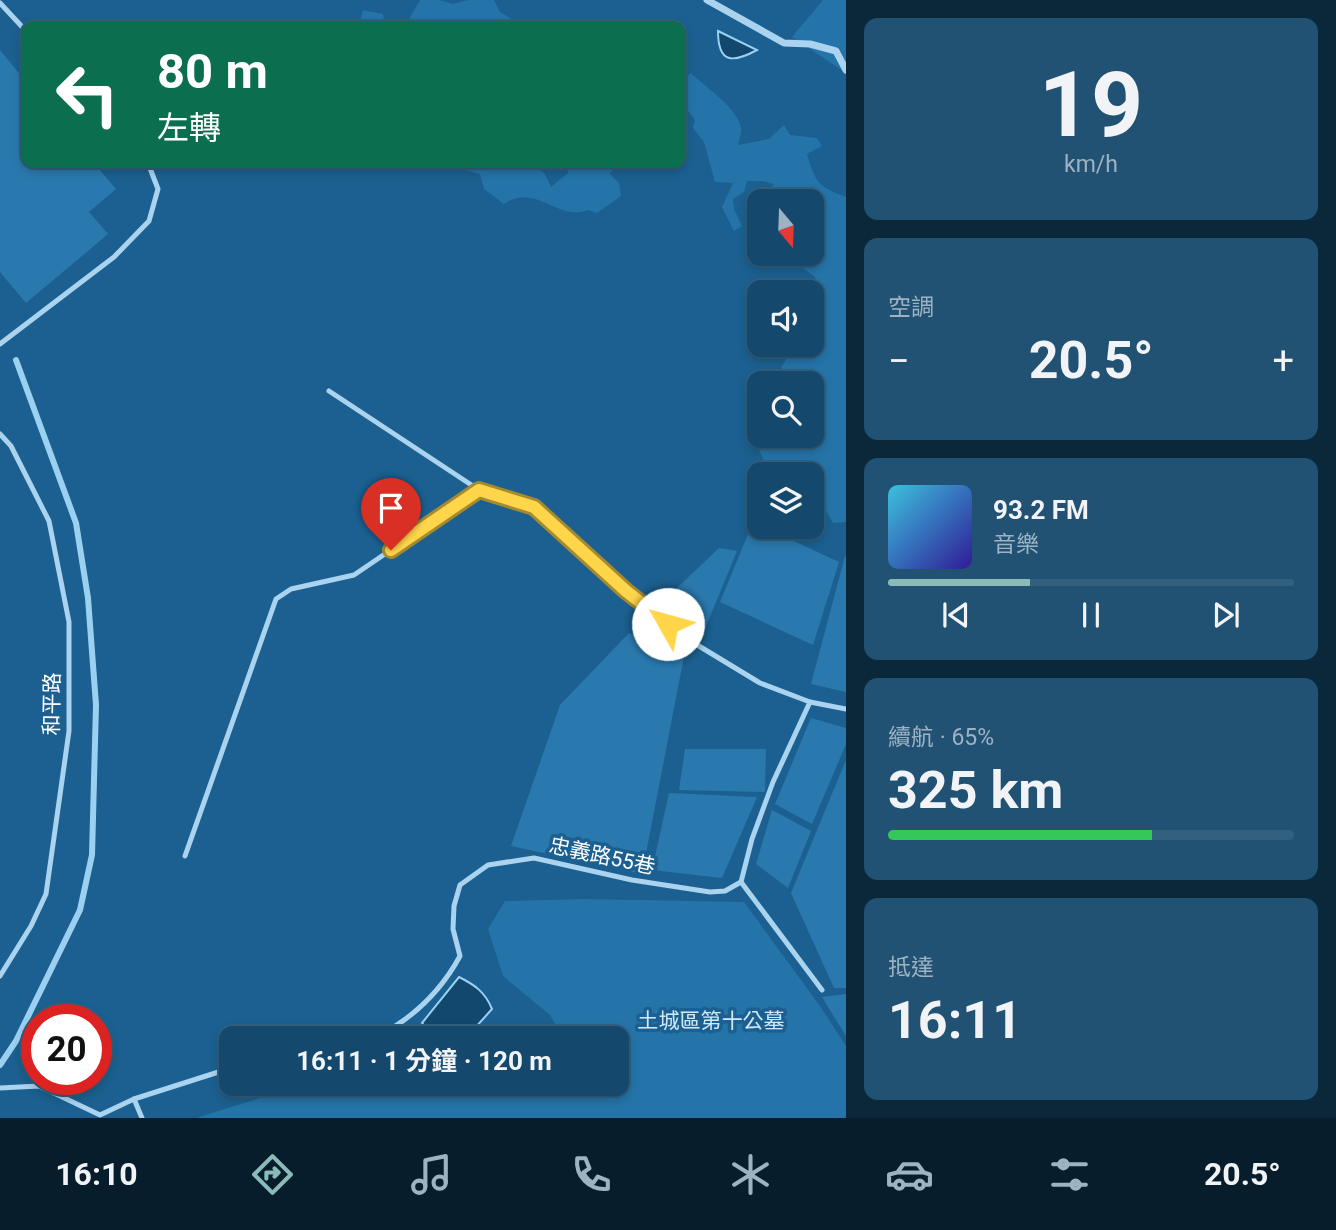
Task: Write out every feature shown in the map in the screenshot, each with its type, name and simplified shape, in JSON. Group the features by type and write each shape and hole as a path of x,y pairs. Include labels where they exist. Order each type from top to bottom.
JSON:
{"street":[{"path":"707,0 783,43 810,44 836,51 846,70"}],"lane":[{"path":"0,3 21,26"},
{"path":"0,344 114,257 149,220 158,189 150,168"},
{"path":"329,391 479,490 534,507 626,591 689,640 760,683 810,702 846,709"},
{"name":"和平路","path":"0,434 11,446 48,521 69,622 69,731 46,894 31,926 0,976"},
{"path":"184,856 275,599 291,589 354,575 479,490"},
{"path":"810,702 773,782 752,839 741,882 822,990"},
{"name":"忠義路55巷","path":"399,1026 425,1006 460,956 453,929 454,906 460,885 488,865 534,859 632,880 710,892 725,891 741,882"},
{"path":"0,1088 39,1086 100,1115 134,1099 219,1072"},
{"path":"134,1099 142,1118"}],"green space":[{"path":"420,0 439,0 453,4 468,0 494,0 500,12 515,21 408,21"},
{"path":"823,0 846,0 846,73 792,37"},
{"path":"363,10 383,14 384,21 360,21"},
{"path":"691,73 720,98 739,120 741,134 738,145 769,139 784,125 790,135 817,138 822,146 807,154 813,171 823,186 846,197 846,522 833,523 824,508 824,462 765,462 758,448 824,448 824,371 784,371 781,368 787,357 824,357 824,280 814,280 815,277 800,266 824,266 824,189 770,189 774,184 747,181 744,192 733,199 734,209 742,226 734,231 722,207 733,183 715,182 704,142 693,128 695,120 686,108 686,76"},
{"path":"459,168 537,168 545,174 551,187 568,173 568,168 616,168 609,173 619,183 621,196 597,213 588,210 566,211 526,197 504,204 484,189 480,174"},
{"name":"土城區第十公墓","path":"585,899 744,902 846,1046 846,1118 196,1118 272,1096 629,1096 629,1026 556,1026 550,1015 503,976 488,929 505,901"}],"shaded area":[{"path":"718,31 757,50 741,57 728,58 721,50"},
{"path":"459,977 479,990 492,1009 477,1026 425,1026 422,1023"}],"building":[{"path":"0,50 21,76 21,168 98,168 116,189 89,212 108,234 26,303 0,272"},
{"path":"747,537 747,539 790,539 839,562 813,645 720,602"},
{"path":"719,548 737,551 702,636 660,604"},
{"path":"846,556 846,692 811,684"},
{"path":"629,633 685,651 642,874 511,846 560,705"},
{"path":"811,718 846,728 846,744 812,824 775,804"},
{"path":"685,749 766,749 765,792 679,790"},
{"path":"846,760 846,988 834,988 791,893"},
{"path":"669,793 757,797 722,878 652,870"},
{"path":"772,810 811,831 788,888 756,864"},
{"path":"846,994 846,1036 822,997"}],"waterway":[{"path":"0,1065 16,1041 80,910 92,855 96,705 88,598 76,523 16,360"}],"route":[{"path":"391,550 479,490 534,507 626,591 668,624"}]}
